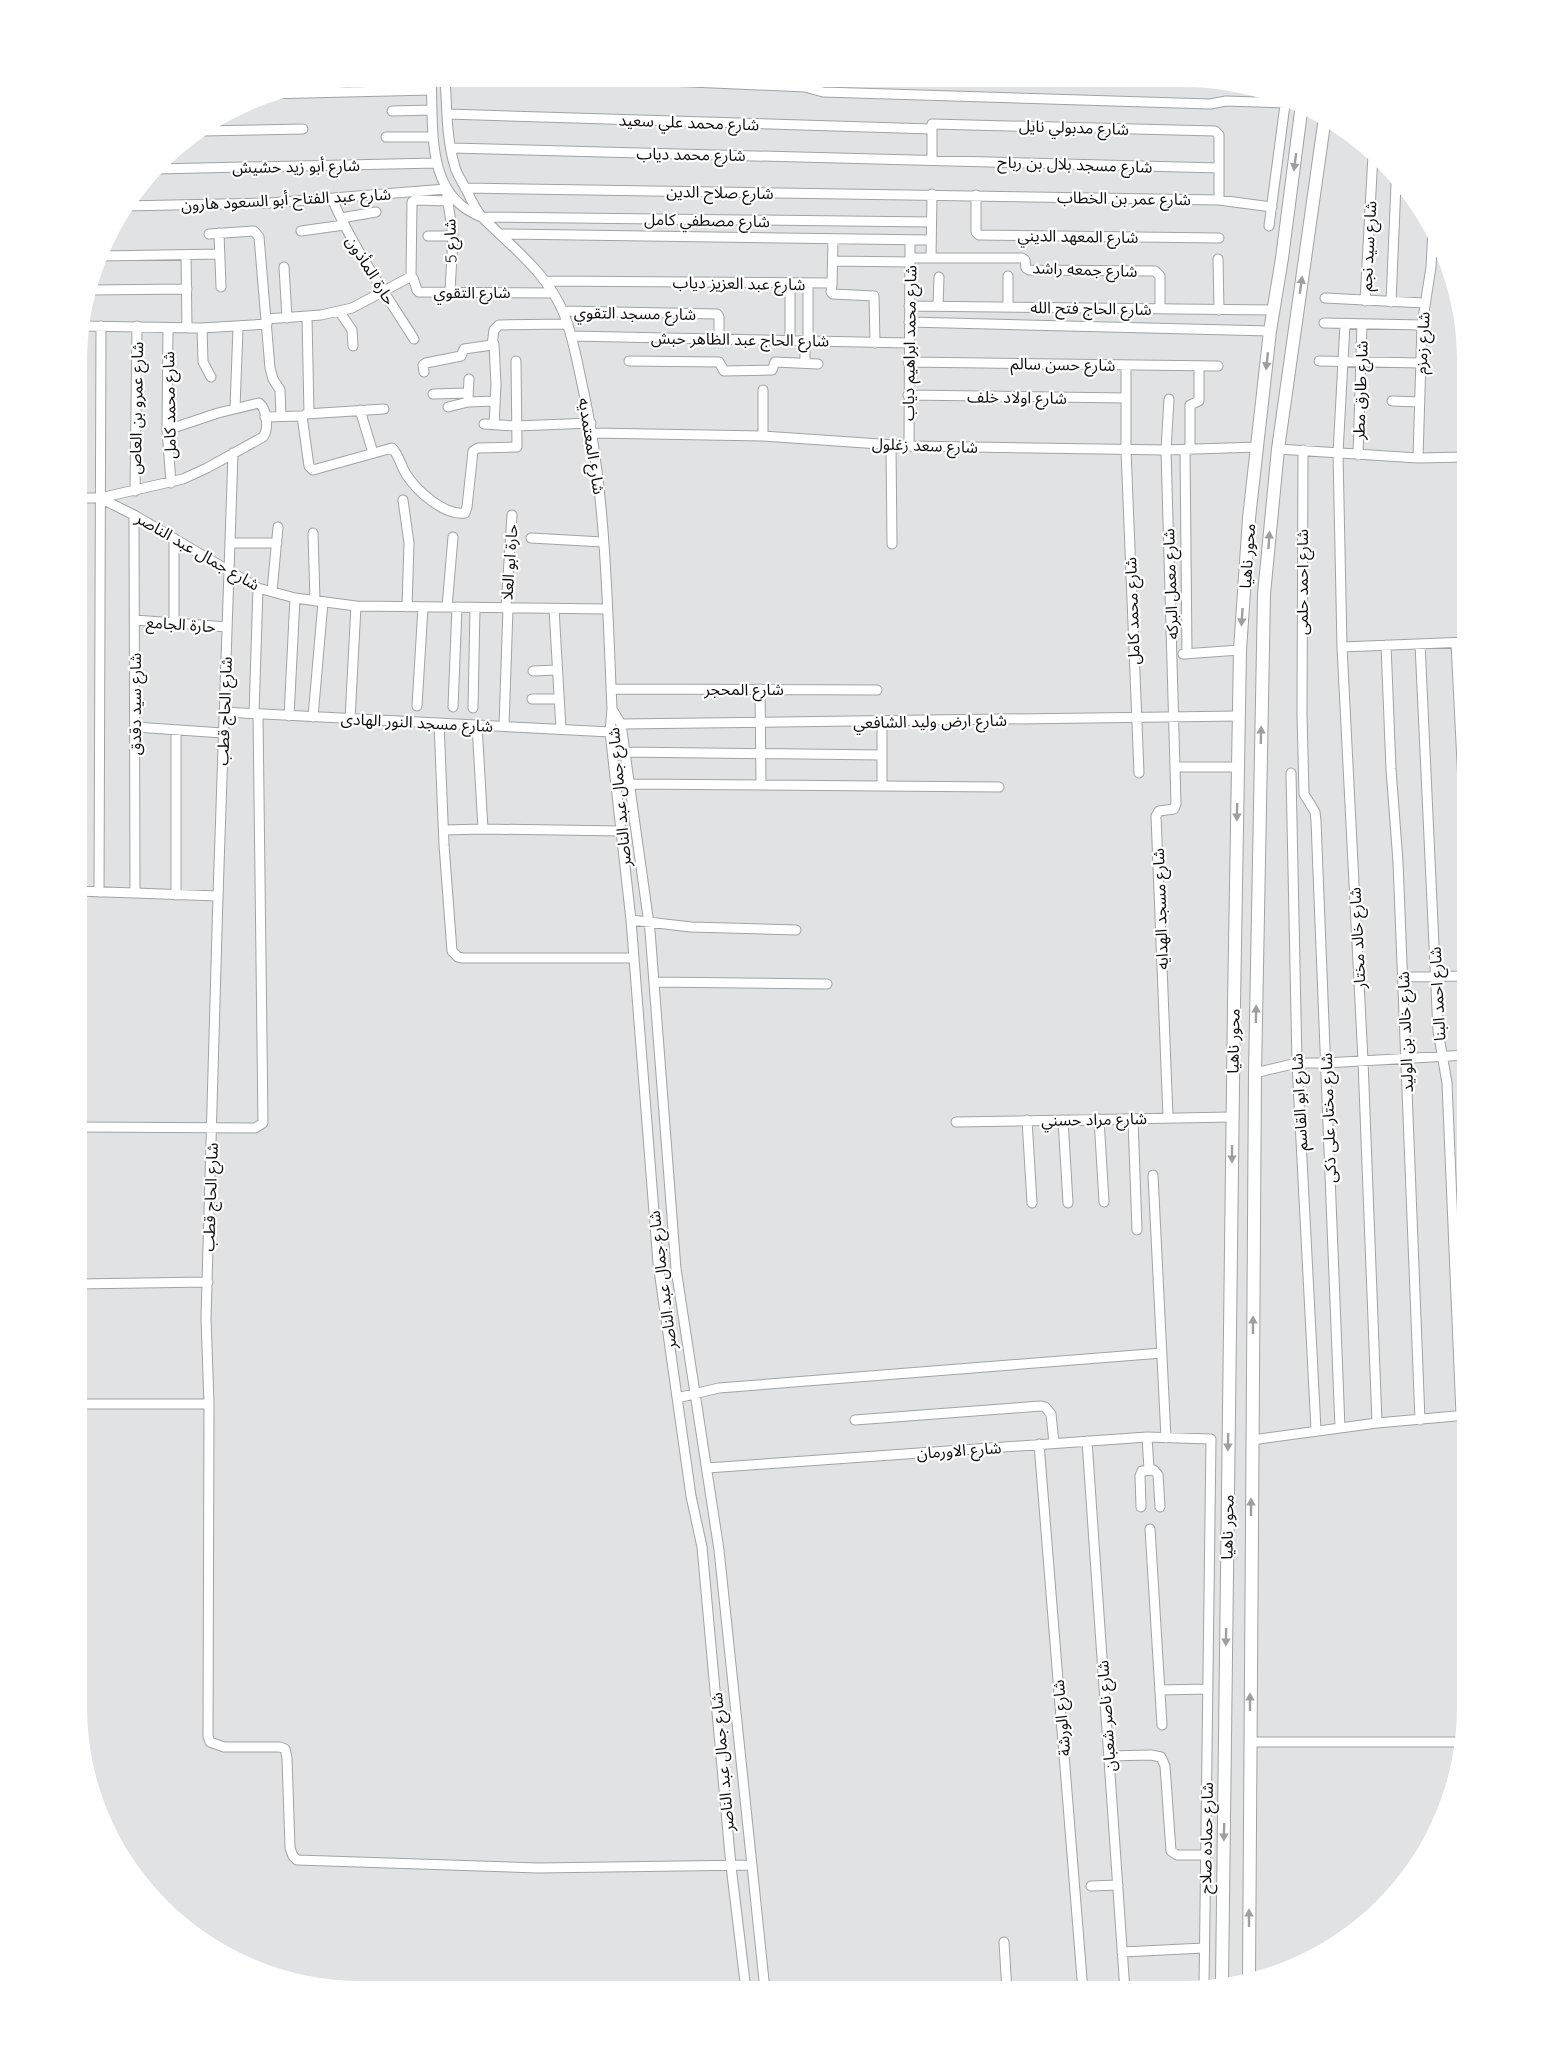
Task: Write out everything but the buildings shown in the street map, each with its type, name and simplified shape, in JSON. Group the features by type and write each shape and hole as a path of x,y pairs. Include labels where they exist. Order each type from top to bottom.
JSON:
{"main road":[{"name":"محور ناهيا","path":"1222,1978 1240,650 1249,518 1270,330 1301,114"},
{"name":"محور ناهيا","path":"1249,1973 1255,1073 1264,594 1278,450 1324,126"},
{"path":"1257,447 1278,450"},
{"path":"1230,1383 1253,1384"}],"street":[{"name":"شارع المعتمديه","path":"431,87 436,163 446,189 461,207 482,217 502,234 546,280 568,324 593,433 603,542 612,709"},
{"name":"شارع المعتمديه","path":"446,87 455,169 482,217"},
{"path":"805,87 823,92 1210,104 1226,101 1266,100"},
{"path":"303,93 431,90"},
{"path":"1269,226 1285,107"},
{"path":"392,111 432,110"},
{"name":"شارع محمد علي سعيد","path":"447,114 932,127"},
{"path":"932,127 932,159"},
{"name":"شارع مدبولي نايل","path":"932,127 1215,131 1219,135 1219,168"},
{"path":"211,132 303,129"},
{"path":"386,137 433,137"},
{"name":"شارع محمد دياب","path":"451,148 932,159"},
{"name":"شارع مسجد بلال بن رباح","path":"932,159 1219,168"},
{"name":"شارع أبو زيد حشيش","path":"165,169 436,163"},
{"name":"شارع سيد نجم","path":"1365,301 1373,163"},
{"path":"1219,168 1219,201"},
{"name":"شارع صلاح الدين","path":"465,188 976,195"},
{"name":"شارع عبد الفتاح أبو السعود هارون","path":"135,206 270,203 446,189"},
{"name":"شارع 5","path":"446,189 453,236 450,292"},
{"path":"1391,302 1396,189"},
{"path":"931,258 932,194"},
{"name":"شارع عمر بن الخطاب","path":"976,195 1219,201 1272,207"},
{"name":"شارع المعهد الديني","path":"976,195 976,231 979,235 1219,238"},
{"name":"حارة المأذون","path":"332,199 342,221 414,339"},
{"path":"411,277 412,202 415,200 448,201"},
{"path":"301,231 375,212"},
{"name":"شارع مصطفي كامل","path":"482,217 931,222"},
{"path":"221,287 220,254 214,233 254,231 258,234 270,368 273,379 280,390 281,416"},
{"path":"502,234 931,240"},
{"path":"428,236 453,236"},
{"path":"832,285 833,239"},
{"name":"شارع محمد ابراهيم دياب","path":"909,446 910,240"},
{"name":"شارع زمزم","path":"1418,458 1422,325 1431,267 1432,246"},
{"path":"108,256 220,254"},
{"path":"186,255 187,328"},
{"name":"شارع جمعه راشد","path":"833,261 1023,258 1029,270 1155,271 1160,276 1160,309"},
{"path":"1218,259 1219,310"},
{"path":"284,267 287,318"},
{"path":"1008,276 1008,307"},
{"name":"شارع التقوي","path":"89,326 238,328 339,311 368,300 411,277 418,292 554,292"},
{"path":"938,306 939,277"},
{"name":"شارع عبد العزيز دياب","path":"546,280 830,283 832,294 874,296 875,343"},
{"path":"790,284 790,341"},
{"path":"805,363 808,284"},
{"path":"96,290 187,289"},
{"path":"1325,298 1424,303"},
{"name":"شارع الحاج فتح الله","path":"909,306 1273,310"},
{"path":"339,311 352,330 353,346"},
{"name":"شارع مسجد التقوي","path":"563,311 717,314 719,339"},
{"path":"307,317 305,414 311,469 315,470 390,448 394,449 404,471 421,493 438,504 462,514 465,513 467,507 473,451 478,448 516,448 516,361"},
{"path":"909,322 1270,330"},
{"path":"1324,323 1422,325"},
{"path":"568,324 499,326 494,330 495,401 489,425 591,423"},
{"name":"شارع خالد مختار","path":"1345,324 1338,453 1342,647 1363,1061 1377,1423"},
{"name":"شارع طارق مطر","path":"1358,455 1362,324"},
{"path":"99,892 100,326"},
{"name":"شارع عمرو بن العاص","path":"135,490 137,326"},
{"name":"شارع محمد كامل","path":"168,328 167,430 171,483"},
{"path":"202,328 203,362 211,376"},
{"path":"235,408 238,328"},
{"name":"شارع الحاج عبد الظاهر حبش","path":"571,336 909,343"},
{"path":"424,372 423,365 426,363 461,356 464,349 494,344"},
{"path":"1319,361 1421,363"},
{"path":"629,362 719,362 724,371 772,370 775,362 818,364"},
{"name":"شارع حسن سالم","path":"909,362 1218,366"},
{"name":"شارع محمد كامل","path":"1126,365 1126,450 1139,773"},
{"path":"1187,654 1188,450 1190,405 1199,401 1199,366"},
{"path":"468,398 469,379"},
{"path":"763,390 763,436"},
{"path":"433,394 495,401"},
{"name":"شارع اولاد خلف","path":"908,395 1126,398"},
{"path":"448,407 468,398"},
{"name":"شارع معمل البركه","path":"1168,399 1166,450 1174,717"},
{"path":"1392,401 1419,402"},
{"path":"100,498 171,483 196,474 265,436 266,417 263,406 259,403 235,408 167,430"},
{"path":"266,417 384,409"},
{"path":"360,410 373,453"},
{"name":"شارع سعد زغلول","path":"593,433 763,436 909,446 1126,450 1257,447"},
{"path":"891,445 892,544"},
{"path":"1278,450 1418,458 1457,457"},
{"name":"شارع احمد حلمى","path":"1303,450 1304,794 1307,803 1313,809"},
{"name":"شارع الحاج قطب","path":"233,453 206,1334 210,1404 208,1736 210,1742 224,1747 280,1747 285,1749 290,1848 297,1860 538,1868 734,1866"},
{"name":"شارع جمال عبد الناصر","path":"87,498 100,498 134,515 258,588 295,598 356,606 607,609"},
{"path":"403,500 409,543 407,607"},
{"name":"شارع سيد دقدق","path":"134,515 135,893"},
{"name":"حارة ابو العلا","path":"504,726 512,515"},
{"path":"272,591 278,527"},
{"path":"313,533 319,601 313,717"},
{"path":"447,607 453,537"},
{"path":"174,538 174,623"},
{"path":"531,538 603,542"},
{"path":"230,543 277,543"},
{"path":"87,1127 255,1128 261,1126 264,1117 256,714 258,588"},
{"path":"289,716 295,598"},
{"path":"350,719 356,606"},
{"path":"417,706 423,607"},
{"path":"453,707 457,608"},
{"path":"473,708 475,608"},
{"path":"554,609 561,729"},
{"name":"حارة الجامع","path":"135,621 227,627"},
{"path":"1342,647 1456,643 1457,663"},
{"name":"شارع احمد البنا","path":"1420,644 1439,1039 1447,1083 1457,1278"},
{"name":"شارع خالد بن الوليد","path":"1386,645 1406,1058 1420,1420"},
{"path":"1172,654 1240,650"},
{"path":"533,671 556,670"},
{"name":"شارع المحجر","path":"611,689 877,690"},
{"path":"760,690 761,784"},
{"path":"532,699 559,699"},
{"name":"شارع جمال عبد الناصر","path":"612,709 621,724 648,921 676,1269 707,1468 732,1659 750,1865 764,1981"},
{"name":"شارع جمال عبد الناصر","path":"612,709 610,732 631,920 658,1263 691,1496 702,1547 745,1981"},
{"name":"شارع مسجد النور الهادى","path":"224,712 610,732"},
{"path":"1290,715 1302,714"},
{"name":"شارع ارض وليد الشافعي","path":"621,724 1239,716"},
{"name":"شارع مسجد الهدايه","path":"1168,1117 1156,816 1159,811 1172,810 1176,806 1174,717"},
{"path":"882,721 882,785"},
{"path":"439,723 444,830 454,955 463,958 634,958"},
{"path":"477,725 483,829"},
{"path":"135,727 223,733"},
{"path":"176,730 176,895"},
{"path":"624,752 882,755"},
{"path":"1175,767 1238,767"},
{"name":"شارع ابو القاسم","path":"1291,773 1297,1063 1316,1430"},
{"path":"628,784 999,787"},
{"name":"شارع مختار على ذكى","path":"1313,809 1316,818 1340,1428"},
{"path":"444,830 622,831"},
{"path":"87,891 218,896"},
{"path":"631,920 691,927 796,930"},
{"path":"1402,977 1457,976"},
{"path":"654,982 826,984"},
{"path":"1255,1073 1297,1063 1457,1055"},
{"name":"شارع مراد حسني","path":"956,1122 1232,1117"},
{"path":"1099,1119 1104,1202"},
{"path":"1133,1119 1137,1230"},
{"path":"1027,1120 1032,1203"},
{"path":"1064,1120 1068,1203"},
{"path":"1153,1175 1166,1437"},
{"path":"87,1284 208,1282"},
{"path":"677,1398 720,1388 1162,1353"},
{"path":"87,1404 210,1404"},
{"path":"855,1420 1041,1406 1051,1414 1054,1443"},
{"path":"1252,1440 1316,1430 1457,1416"},
{"path":"1147,1437 1149,1469"},
{"name":"شارع الاورمان","path":"707,1468 1147,1437 1211,1439"},
{"name":"شارع حماده صلاح","path":"1204,1980 1211,1439"},
{"name":"شارع ناصر شعبان","path":"1087,1441 1124,1981"},
{"name":"شارع الورشة","path":"1039,1444 1082,1981"},
{"path":"1141,1508 1140,1476 1142,1471 1149,1469 1154,1470 1158,1475 1160,1507"},
{"path":"1150,1529 1162,1725"},
{"path":"1160,1690 1208,1689"},
{"path":"1250,1742 1455,1742"},
{"path":"1109,1756 1151,1755 1161,1757 1165,1766 1171,1851 1177,1855 1205,1855"},
{"path":"734,1866 750,1865"},
{"path":"1091,1886 1118,1885"},
{"path":"1004,1942 1006,1981"},
{"path":"1122,1952 1204,1948"}]}
